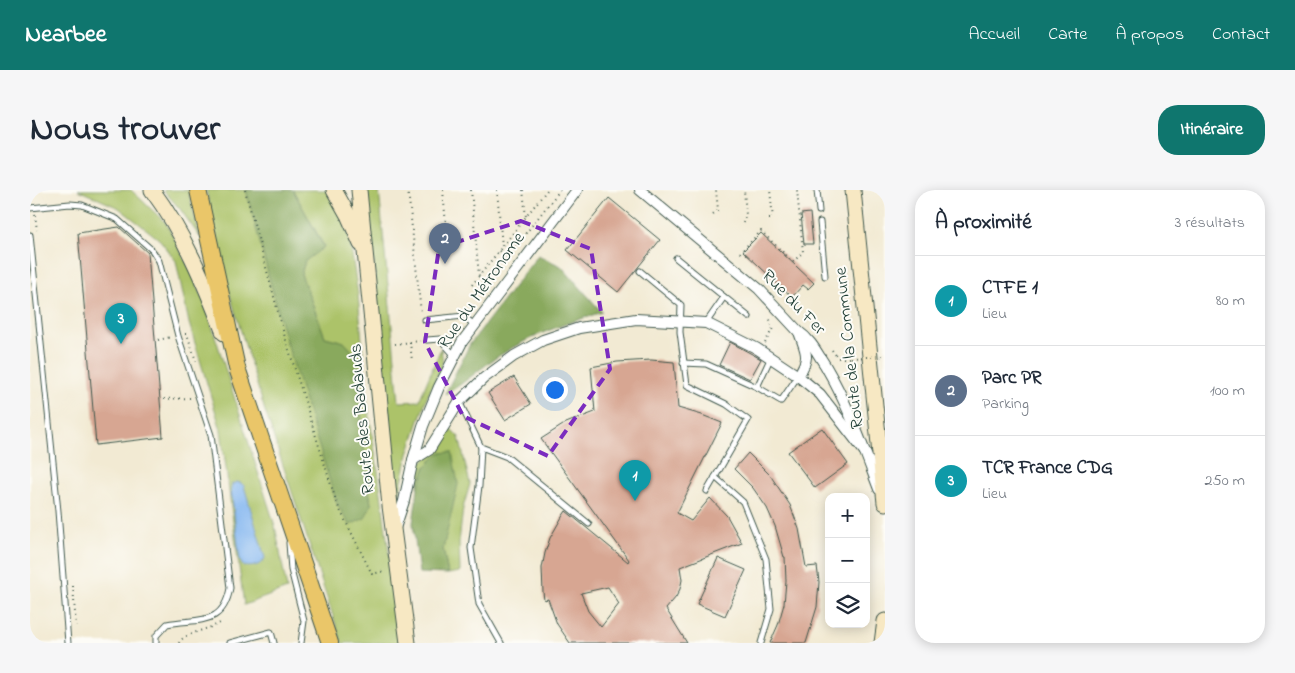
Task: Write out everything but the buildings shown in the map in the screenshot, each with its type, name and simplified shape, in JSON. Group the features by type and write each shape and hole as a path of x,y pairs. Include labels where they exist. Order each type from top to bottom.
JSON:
{"main road":[{"path":"152,190 168,211 184,240 209,296 237,368 330,643"},
{"path":"198,190 237,368"},
{"path":"334,190 366,255"},
{"name":"Route des Badauds","path":"360,190 394,533 408,643"},
{"name":"Route de la Commune","path":"853,190 885,503"},
{"path":"882,643 885,621"}],"street":[{"name":"Rue du Métronome","path":"394,533 423,426 439,387 462,342 577,190"},
{"name":"Rue du Fer","path":"640,190 759,289 799,332 807,337 835,382 885,503"},
{"path":"413,460 429,450 459,402 484,378 522,352 552,337 579,328 636,319 706,323 772,357 820,394 865,452"},
{"path":"798,376 806,364 807,355 799,332"}],"lane":[{"path":"817,190 819,211"},
{"path":"30,208 70,204 82,205 117,219 152,250 159,261 178,336 212,435 230,588 227,602 217,614 206,620 167,624 156,636 156,643"},
{"path":"820,222 825,276"},
{"path":"30,234 32,284 60,530 68,643"},
{"path":"676,258 749,317"},
{"path":"640,271 681,305 680,332 687,386 726,404 748,420 707,491"},
{"path":"706,323 724,297"},
{"path":"423,321 464,316 474,325"},
{"path":"427,340 440,339 455,356"},
{"path":"757,387 772,357"},
{"path":"683,363 706,364 757,387 781,401 798,376"},
{"path":"459,402 481,447 479,486 471,548 479,604 501,643"},
{"path":"481,447 508,458 589,524"},
{"path":"714,477 743,502 766,559 771,609 760,643"},
{"path":"287,520 291,570 304,621 301,643"},
{"path":"230,643 271,632 274,643"}],"path":[{"path":"245,190 284,334 337,504 372,574 398,568"},
{"path":"408,190 423,321"},
{"path":"443,190 448,248"},
{"path":"471,190 479,276"},
{"path":"497,190 502,246"},
{"path":"523,190 526,217"},
{"path":"472,285 547,190"},
{"path":"499,251 507,257 560,190"},
{"path":"713,214 718,210 716,190"},
{"path":"743,223 746,215 744,190"},
{"path":"769,220 773,219 770,190"},
{"path":"740,253 761,231 793,262 800,256 803,252 797,190"},
{"path":"395,344 427,340"},
{"path":"410,342 412,361"},
{"path":"832,350 838,358 885,356"}],"highlighted area":[{"path":"521,221 591,249 610,369 548,456 463,416 425,342 439,248"}],"green space":[{"path":"78,190 131,190 166,223 204,301 275,526 287,589 244,605 221,430 189,323 176,261 160,240 119,208"},
{"path":"163,190 188,190 200,237 180,209"},
{"path":"206,190 248,190 371,505 363,441 344,342 325,337 301,274 305,261 324,246 293,190 327,190 344,219 350,242 358,294 367,401 401,643 342,643 265,411 228,288"},
{"path":"246,190 293,190 324,247 305,261 301,274 325,337 344,342 358,357 363,441 371,505 365,518 350,525 337,504 284,334"},
{"path":"367,190 379,190 399,402 419,401 441,348 443,363 426,400 408,454 397,504"},
{"path":"538,255 561,266 602,312 538,335 514,347 445,394 470,344"},
{"path":"450,428 459,437 470,484 463,508 459,542 460,572 448,574 443,549 447,526 439,453 426,466 418,488 418,464 431,455"},
{"path":"452,452 458,484 443,549 448,574 419,573 413,523 418,488 426,466 439,453"}],"water":[{"path":"237,482 244,486 265,558 258,565 249,567 243,566 240,561 231,490 232,484"}],"place":[{"name":"Parc PR","path":"445,264"},
{"name":"TCR France CDG","path":"121,344"},
{"name":"CTFE 1","path":"635,501"}]}
